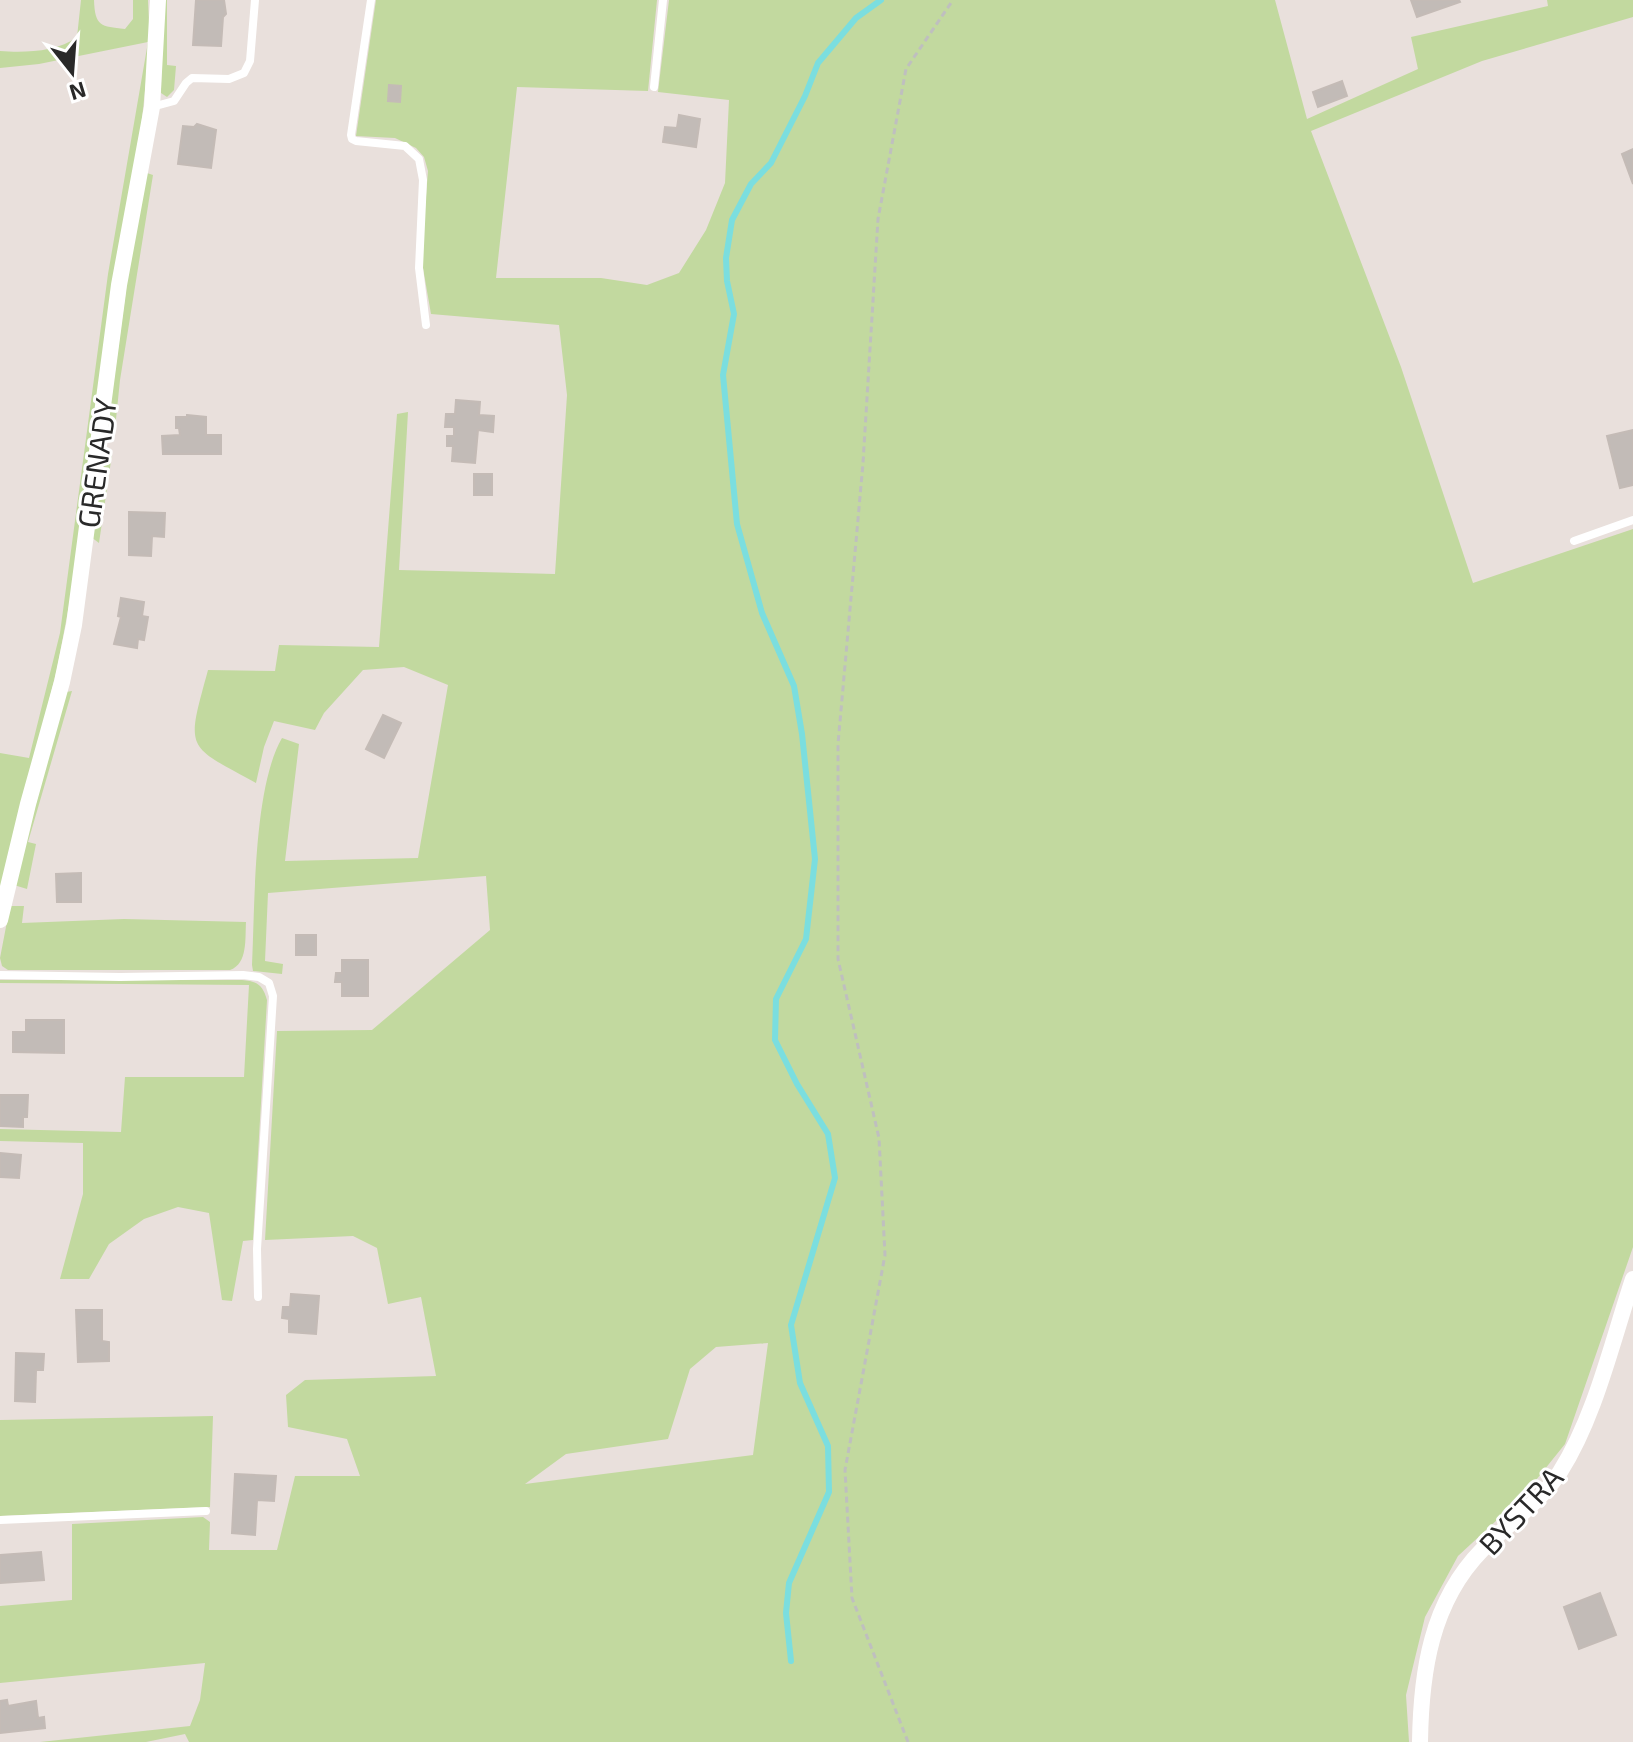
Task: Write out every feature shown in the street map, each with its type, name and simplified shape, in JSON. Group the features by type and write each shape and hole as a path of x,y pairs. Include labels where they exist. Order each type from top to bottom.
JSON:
{"street":[{"name":"GRENADY","path":"0,920 71,640 119,285 152,107 158,0"},
{"name":"BYSTRA","path":"1420,1742 1421,1692 1436,1627 1446,1601 1461,1574 1557,1477 1576,1447 1633,1279"}],"lane":[{"path":"152,107 174,101 192,78 229,79 244,73 250,61 255,0"},
{"path":"371,0 351,135 356,141 405,146 419,159 423,180 419,268 426,325"},
{"path":"654,87 663,0"},
{"path":"1574,541 1633,520"},
{"path":"0,975 243,975 259,977 269,983 273,996 257,1249 258,1297"},
{"path":"0,1520 206,1511"}],"path":[{"path":"908,1742 852,1598 845,1470 885,1255 879,1138 838,959 838,744 863,463 878,219 906,69 953,0"}],"green space":[{"path":"81,0 94,0 96,16 101,24 125,29 133,19 133,0 148,0 150,44 141,128 70,600 57,669 0,895 0,753 29,758 60,633 108,274 148,42 39,64 0,68 0,51 50,49 77,37"},
{"path":"163,0 167,0 167,65 176,66 174,90 167,97 161,93"},
{"path":"376,0 657,0 648,91 517,87 496,278 601,278 647,285 679,273 706,230 725,183 729,100 658,92 669,0 1275,0 1307,119 1418,69 1411,37 1548,6 1547,0 1633,0 1633,17 1482,61 1311,131 1401,367 1473,583 1633,529 1633,1247 1565,1444 1524,1495 1458,1556 1425,1617 1406,1695 1409,1742 189,1742 185,1734 146,1742 40,1742 190,1726 200,1700 205,1663 0,1683 0,1606 72,1600 72,1524 203,1517 210,1522 209,1550 277,1550 295,1476 360,1476 347,1439 288,1427 286,1395 305,1380 436,1376 421,1297 388,1304 377,1248 353,1236 265,1240 277,1031 372,1030 490,930 486,876 268,893 265,961 283,964 282,974 253,971 252,965 261,816 273,760 282,738 299,744 285,861 418,858 448,685 404,667 363,670 324,713 315,730 274,721 256,783 204,751 197,742 195,731 208,670 275,671 279,645 379,647 397,414 408,412 399,570 555,574 567,395 559,325 431,314 423,268 428,171 424,157 416,148 395,138 356,136","holes":["768,1343 753,1455 525,1484 566,1454 668,1439 690,1369 716,1347"]},
{"path":"147,173 153,175 115,429 108,424 130,260"},
{"path":"106,454 112,454 99,543 91,537"},
{"path":"72,691 28,842 36,844 27,889 14,885 66,692"},
{"path":"10,906 24,906 22,923 124,919 246,922 243,956 230,970 8,970 2,966 0,958"},
{"path":"0,980 242,980 255,983 264,991 267,1000 253,1240 243,1241 232,1301 222,1300 209,1213 178,1207 144,1219 109,1244 89,1279 60,1279 83,1194 83,1143 0,1141 0,1129 121,1132 125,1077 244,1077 249,985 0,983"},
{"path":"213,1416 210,1507 0,1516 0,1420"}],"building":[{"path":"196,0 224,0 226,14 223,17 221,46 193,45"},
{"path":"1411,0 1459,0 1460,2 1417,17"},
{"path":"1342,81 1347,96 1318,107 1313,92"},
{"path":"389,85 401,86 400,102 388,101"},
{"path":"679,115 700,119 696,147 663,142 665,127 677,128"},
{"path":"197,124 216,130 211,168 178,164 183,126 194,127"},
{"path":"1633,149 1633,184 1622,154"},
{"path":"456,400 480,402 479,415 494,416 493,432 478,430 475,463 452,461 453,446 447,446 447,436 454,436 454,427 445,427 446,414 455,414"},
{"path":"176,417 206,417 206,435 221,435 221,454 163,454 162,436 180,435"},
{"path":"1633,430 1633,485 1620,488 1607,436"},
{"path":"474,474 492,474 492,495 474,495"},
{"path":"129,512 165,513 164,537 152,536 151,556 129,555"},
{"path":"121,598 144,602 142,616 148,617 144,640 138,639 137,648 114,644 121,617 118,616"},
{"path":"383,715 401,723 384,758 366,749"},
{"path":"81,873 81,902 57,902 56,874"},
{"path":"296,935 316,935 316,955 296,955"},
{"path":"342,960 368,960 368,996 342,996 342,982 335,982 336,973 342,973"},
{"path":"26,1020 64,1020 64,1053 13,1052 13,1032 26,1032"},
{"path":"0,1095 28,1095 27,1117 23,1117 23,1127 0,1126"},
{"path":"0,1153 21,1155 19,1178 0,1177"},
{"path":"291,1294 319,1296 316,1334 289,1332 289,1319 282,1318 283,1307 290,1307"},
{"path":"76,1310 102,1310 102,1341 109,1342 109,1361 78,1362"},
{"path":"16,1353 44,1354 43,1370 36,1370 35,1402 15,1401"},
{"path":"235,1474 276,1476 274,1501 257,1500 255,1535 232,1533"},
{"path":"41,1552 44,1580 0,1583 0,1555"},
{"path":"1600,1593 1616,1635 1579,1649 1564,1607"},
{"path":"7,1700 8,1706 36,1701 38,1718 44,1717 45,1728 0,1733 0,1701"}],"waterway":[{"path":"791,1661 786,1613 789,1583 829,1492 828,1446 800,1383 791,1325 835,1178 828,1134 797,1084 775,1040 776,999 806,939 815,859 794,686 762,613 737,524 723,375 734,314 726,258 732,220 751,184 771,163 818,63 856,18 881,0"}]}
